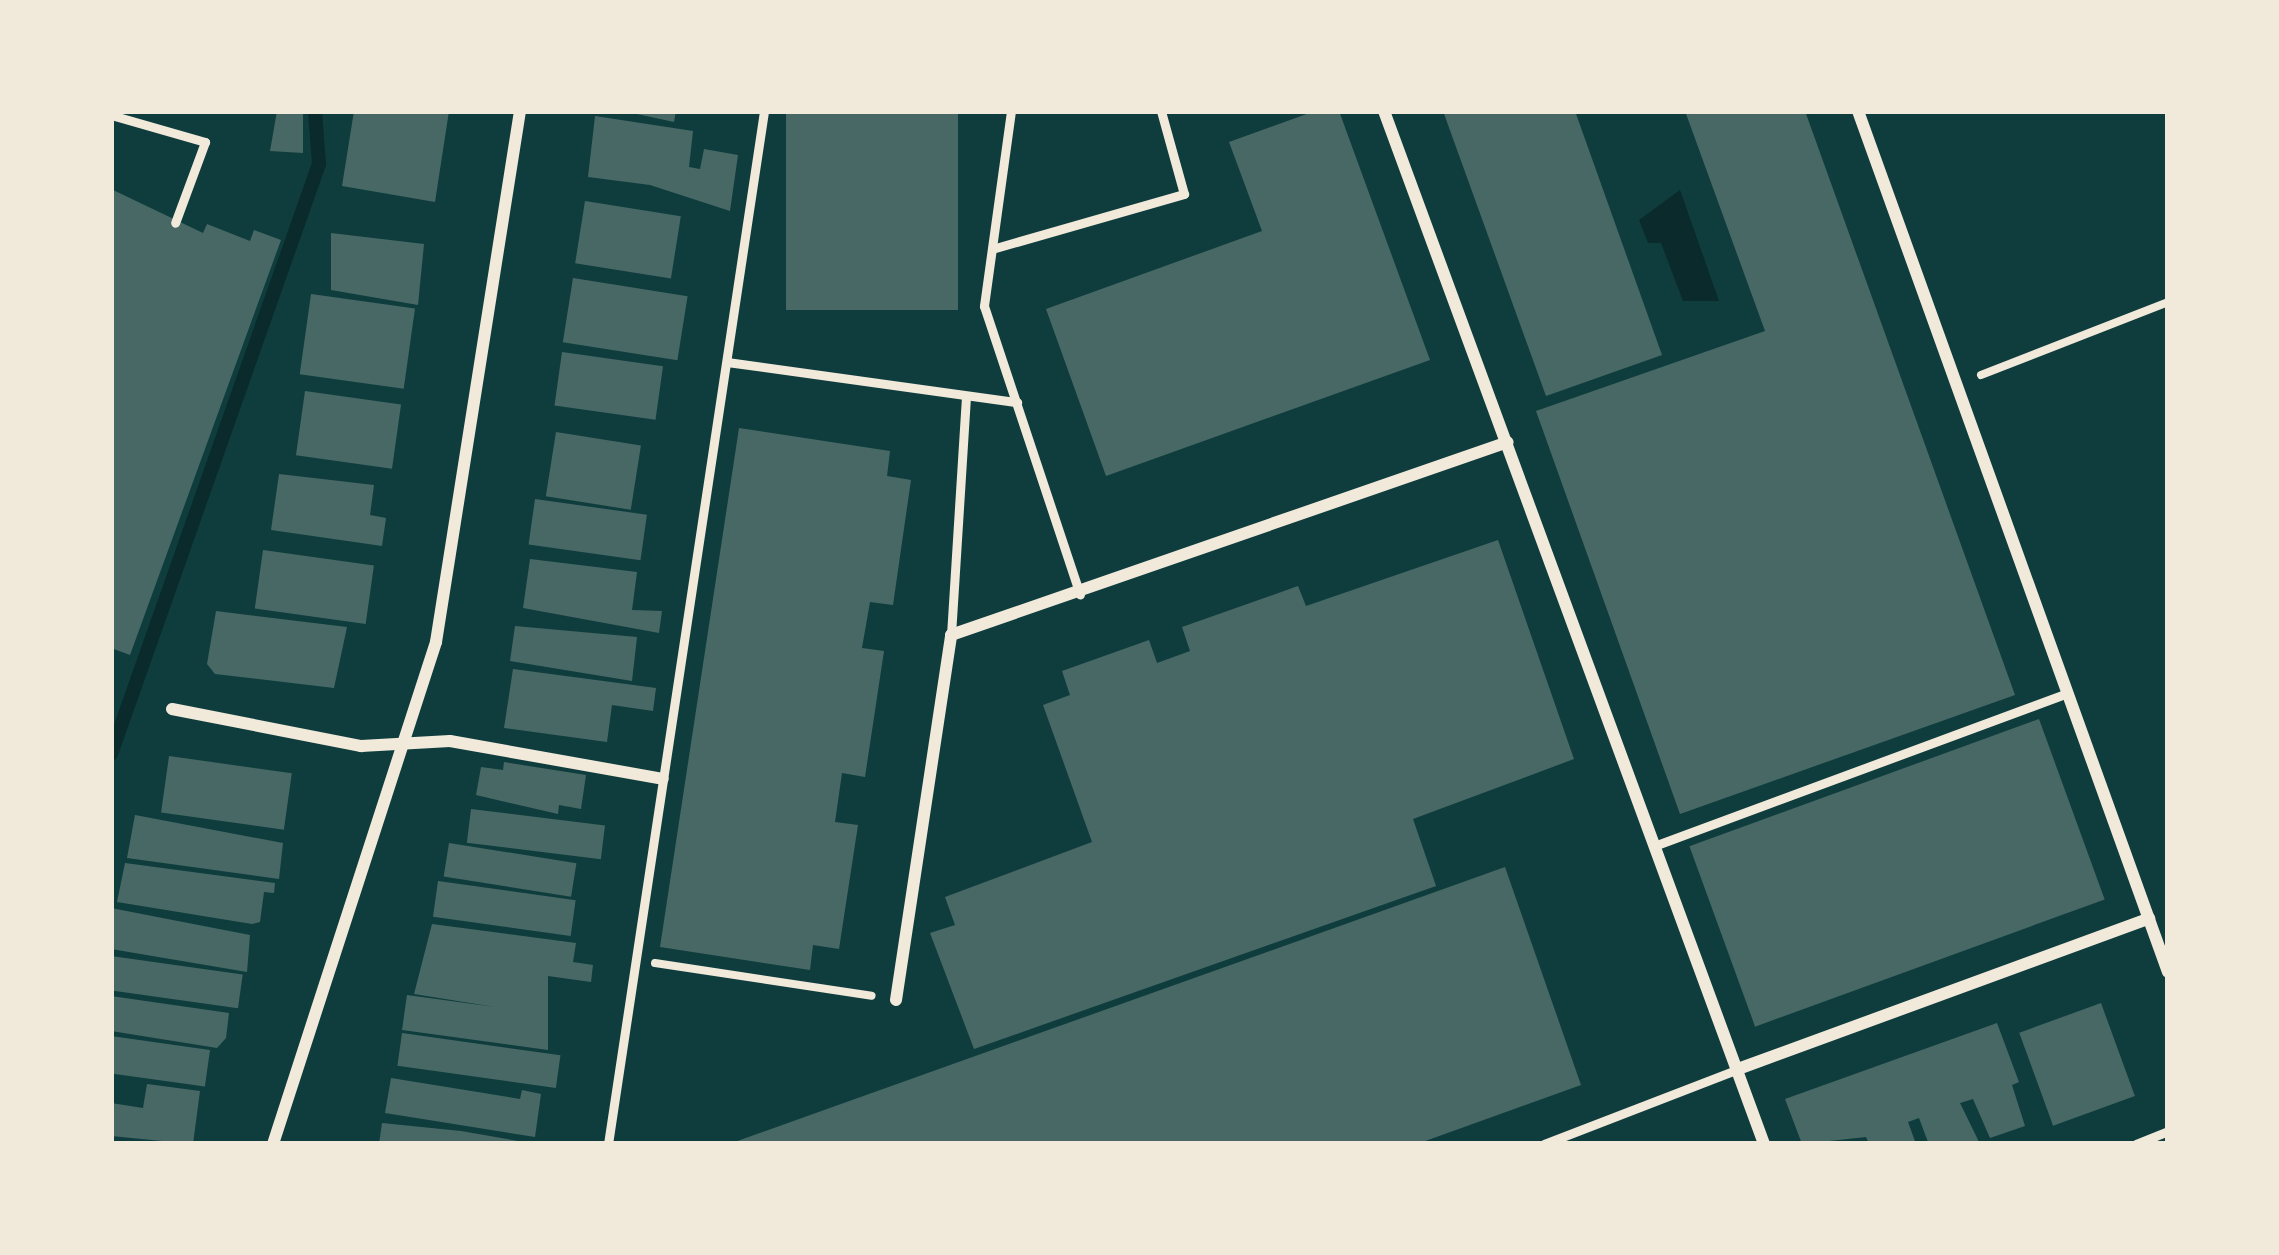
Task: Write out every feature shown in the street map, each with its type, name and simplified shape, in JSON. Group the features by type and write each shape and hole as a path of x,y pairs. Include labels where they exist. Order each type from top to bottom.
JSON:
{"street":[{"path":"273,1144 436,642 520,111"},
{"path":"1384,111 1764,1144"},
{"path":"1858,111 2168,972"},
{"path":"896,1000 951,635 1081,594 1508,442"},
{"path":"172,709 362,746 450,741 663,779"},
{"path":"1738,1070 2149,919"}],"lane":[{"path":"608,1144 764,111"},
{"path":"1011,111 984,306 1081,594"},
{"path":"992,249 1184,194 1161,111"},
{"path":"111,115 205,142 175,223"},
{"path":"727,362 1017,402"},
{"path":"951,635 966,396"},
{"path":"1654,846 2068,693"},
{"path":"1547,1140 1738,1070"},
{"path":"2136,1144 2168,1131"}],"path":[{"path":"1957,384 2168,302"},
{"path":"636,960 896,1000"}],"water":[{"path":"1680,190 1719,301 1683,301 1661,243 1648,243 1639,220"}],"building":[{"path":"277,111 303,111 303,153 270,151"},
{"path":"354,111 449,111 435,202 342,186"},
{"path":"623,111 676,111 674,122"},
{"path":"786,111 958,111 958,310 786,310"},
{"path":"1315,111 1339,111 1430,360 1106,476 1046,309 1262,231 1229,142"},
{"path":"1443,111 1575,111 1662,355 1546,396"},
{"path":"1685,111 1805,111 2015,695 1680,814 1536,411 1765,331"},
{"path":"595,116 693,131 689,167 700,169 704,149 738,155 730,211 650,185 588,177"},
{"path":"111,189 203,233 207,224 250,241 254,230 281,240 130,655 111,648"},
{"path":"585,201 681,216 671,278 575,263"},
{"path":"331,233 424,244 418,305 331,290"},
{"path":"573,278 688,296 677,360 563,342"},
{"path":"311,294 415,309 404,389 300,374"},
{"path":"562,352 663,366 655,420 554,405"},
{"path":"305,391 401,404 392,469 296,455"},
{"path":"739,428 890,451 887,476 911,480 893,605 870,602 862,648 884,651 865,777 842,773 835,822 858,825 839,949 813,945 810,970 660,947"},
{"path":"556,432 641,445 631,510 546,496"},
{"path":"279,474 374,485 370,515 386,518 382,546 271,530"},
{"path":"535,499 647,515 640,560 529,545"},
{"path":"1498,540 1574,759 1413,819 1436,886 974,1049 930,933 955,925 945,897 1092,842 1043,705 1070,695 1062,671 1149,640 1157,663 1190,651 1182,627 1298,586 1306,606"},
{"path":"263,550 374,566 366,624 255,608"},
{"path":"530,559 637,572 632,610 662,611 659,633 523,608"},
{"path":"216,611 347,627 334,688 215,674 207,664"},
{"path":"515,626 637,637 632,681 510,661"},
{"path":"513,669 656,688 653,711 612,705 607,742 504,728"},
{"path":"2039,719 2105,899 1755,1027 1689,846"},
{"path":"169,756 292,773 284,830 161,812"},
{"path":"504,762 586,775 581,809 559,805 558,814 476,795 481,767 503,770"},
{"path":"471,809 605,825 601,859 467,843"},
{"path":"135,815 283,843 279,879 127,858"},
{"path":"449,843 576,863 571,897 444,877"},
{"path":"125,863 275,883 274,893 264,892 260,922 252,924 117,902"},
{"path":"1505,867 1581,1085 1417,1144 729,1144"},
{"path":"438,881 576,900 571,936 433,917"},
{"path":"111,908 250,935 247,972 111,949"},
{"path":"432,924 576,943 573,962 593,965 591,982 548,976 548,1050 402,1030 407,995 495,1007 414,994"},
{"path":"111,956 243,975 238,1008 111,990"},
{"path":"111,996 229,1013 226,1038 217,1048 111,1031"},
{"path":"2101,1003 2135,1096 2053,1126 2019,1033"},
{"path":"1997,1023 2019,1082 2012,1085 2025,1126 1990,1138 1973,1099 1960,1103 1980,1144 1928,1142 1919,1118 1908,1122 1916,1144 1869,1144 1866,1137 1802,1144 1785,1099"},
{"path":"402,1033 560,1055 556,1088 397,1066"},
{"path":"111,1036 210,1050 205,1087 111,1073"},
{"path":"391,1078 520,1099 522,1090 541,1094 535,1137 385,1113"},
{"path":"147,1084 200,1091 193,1144 111,1136 111,1103 143,1108"},
{"path":"382,1123 461,1131 535,1144 379,1144"}],"waterway":[{"path":"111,754 319,164 315,111"}]}
